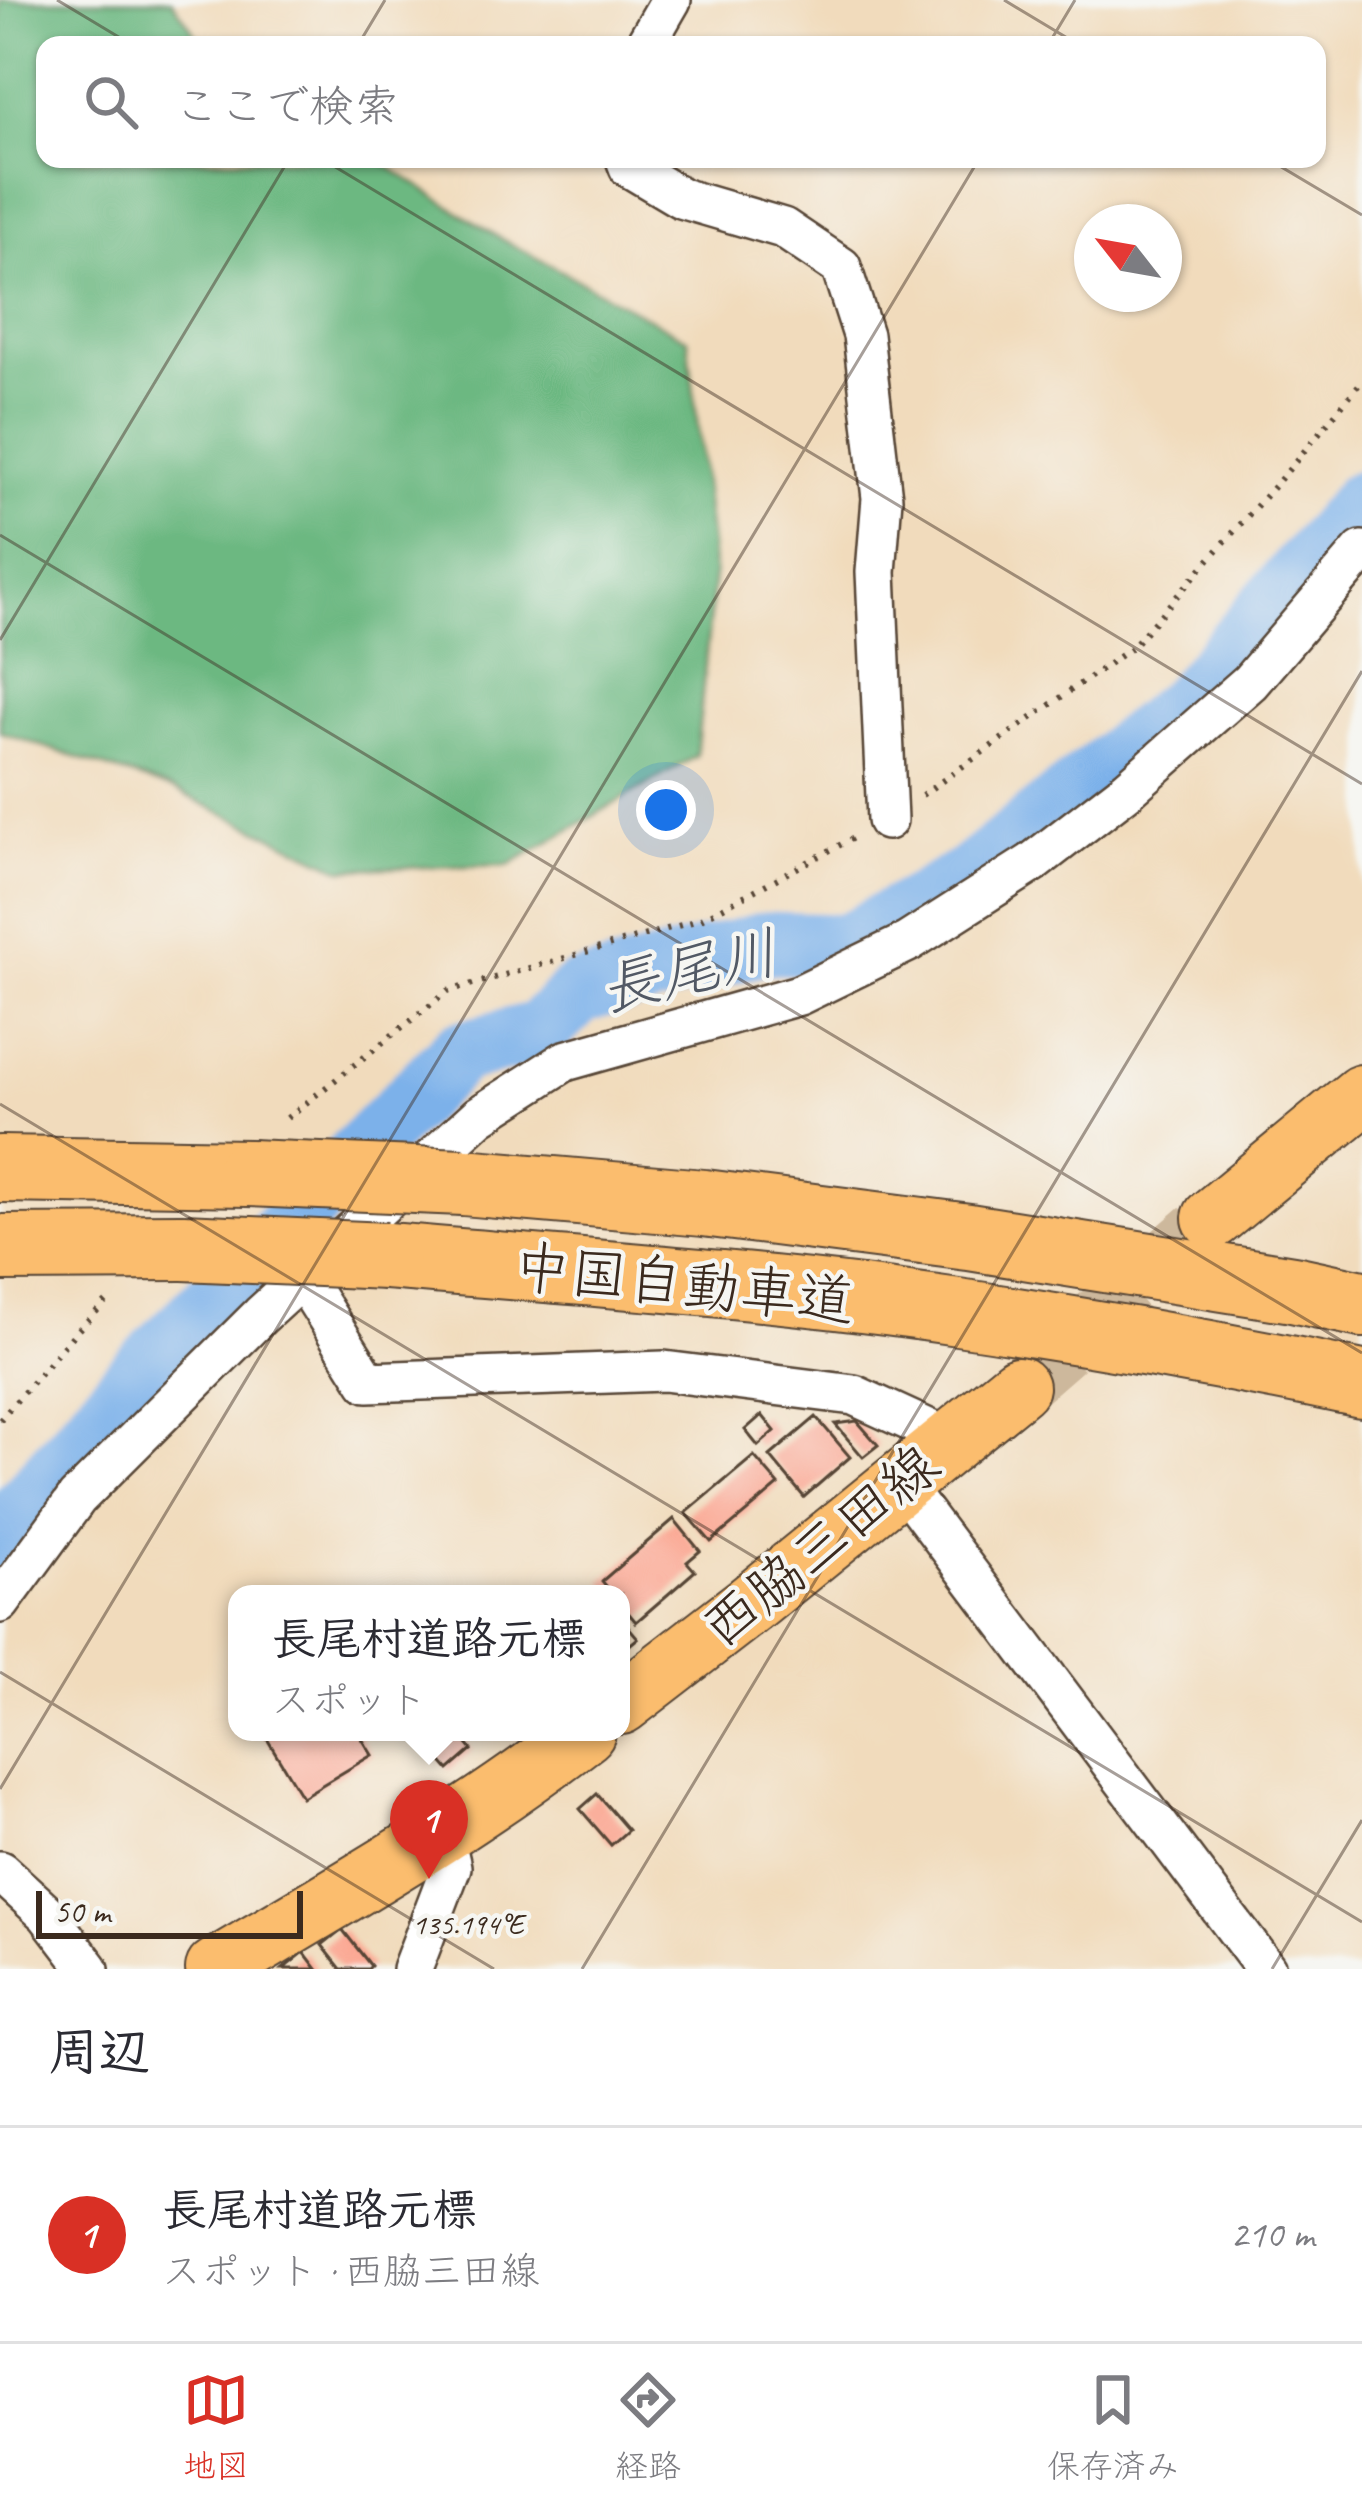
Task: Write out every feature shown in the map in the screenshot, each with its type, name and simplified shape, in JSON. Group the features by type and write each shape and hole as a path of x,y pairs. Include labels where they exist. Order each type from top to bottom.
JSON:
{"highway":[{"name":"中国自動車道","path":"0,1169 463,1182 704,1203 969,1237 1362,1304"},
{"name":"中国自動車道","path":"0,1248 183,1247 386,1256 674,1280 956,1312 1362,1384"}],"main road":[{"path":"1214,1218 1362,1095"},
{"name":"西脇三田線","path":"630,1697 1018,1387"},
{"path":"216,1969 443,1832 573,1741"}],"street":[{"path":"650,36 671,0"},
{"path":"631,168 681,198 783,228 841,267 863,335 882,498 876,572 887,820"},
{"path":"0,1604 77,1498 302,1277 479,1116 565,1060 799,995 908,942 1031,862 1128,789 1250,682 1362,550"},
{"path":"302,1277 368,1382 664,1371 854,1395 952,1440"},
{"path":"900,1482 1266,1969"},
{"path":"412,1969 451,1867 443,1832"},
{"path":"0,1871 46,1914 89,1969"}],"path":[{"path":"0,1420 108,1300"}],"green space":[{"path":"0,0 172,0 197,36 36,36 36,168 391,168 496,236 688,339 714,574 696,756 509,865 342,869 174,790 0,732"}],"building":[{"path":"762,1415 775,1431 758,1446 745,1430"},
{"path":"816,1417 850,1457 804,1497 770,1456"},
{"path":"857,1421 878,1445 863,1457 835,1424"},
{"path":"754,1456 779,1485 711,1542 686,1513"},
{"path":"674,1519 700,1551 687,1562 695,1571 636,1622 630,1615 630,1585 602,1581"},
{"path":"268,1741 363,1741 372,1755 302,1797"},
{"path":"440,1741 464,1741 472,1750 449,1770 431,1749"},
{"path":"597,1794 628,1830 611,1845 580,1809"},
{"path":"342,1929 371,1966 368,1969 341,1969 322,1945"},
{"path":"304,1952 317,1969 283,1969"}],"waterway":[{"name":"長尾川","path":"0,1539 130,1383 460,1052 539,1032 579,993 766,943 846,945 969,877 1187,702 1362,501"}],"tunnel":[{"path":"1018,1387 1213,1218"}],"place":[{"name":"長尾村道路元標","path":"429,1879"}]}
